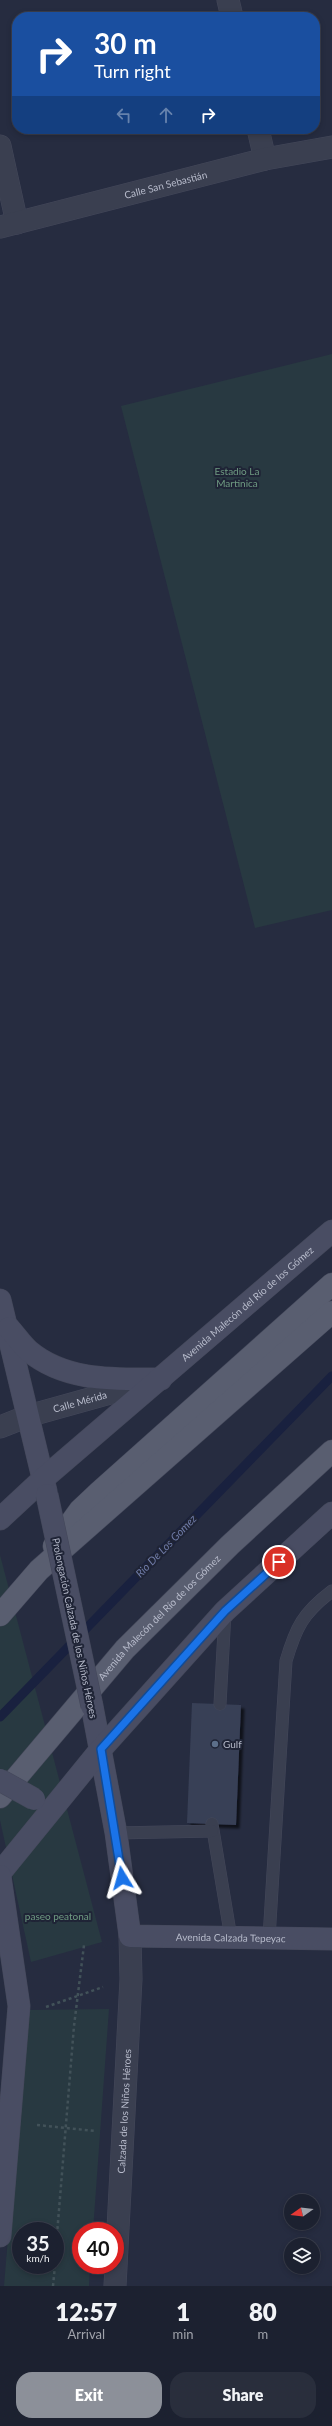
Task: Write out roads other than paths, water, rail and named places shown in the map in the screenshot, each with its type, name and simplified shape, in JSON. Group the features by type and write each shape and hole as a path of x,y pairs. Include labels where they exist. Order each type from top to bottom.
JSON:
{"main road":[{"path":"40,1570 62,1532 80,1510 332,1284"},
{"path":"0,1615 40,1570 332,1312"},
{"name":"Avenida Malecón del Río de los Gómez","path":"0,1797 126,1649 230,1545 332,1451"}],"street":[{"path":"228,0 231,12"},
{"path":"259,134 265,159"},
{"path":"0,146 8,225"},
{"name":"Calle San Sebastián","path":"8,225 265,159 332,147"},
{"name":"Avenida Malecón del Río de los Gómez","path":"0,1519 45,1487 161,1379 332,1231"},
{"name":"Prolongación Calzada de los Niños Héroes","path":"0,1300 45,1487 101,1749 116,1833 130,1936"},
{"path":"6,1324 28,1351 45,1362 69,1373 115,1379 161,1379"},
{"name":"Calle Mérida","path":"0,1427 28,1416 161,1379"},
{"path":"0,1873 44,1802 101,1749 225,1611 332,1513"},
{"path":"0,1780 44,1802"},
{"path":"0,1876 19,2012 0,2236"},
{"name":"Avenida Calzada Tepeyac","path":"130,1936 332,1939"},
{"name":"Calzada de los Niños Héroes","path":"115,2286 131,1979 130,1936"},
{"path":"0,1995 19,2012"}],"lane":[{"path":"269,1938 286,1661 295,1631 313,1605 332,1591"},
{"path":"220,1704 225,1611"},
{"path":"116,1833 212,1828 231,1938"}],"waterway":[{"name":"Rio De Los Gomez","path":"0,1717 332,1376"}],"place":[{"name":"Gulf","path":"215,1744"}],"park label":[{"name":"Estadio La Martinica","path":"237,476"},
{"name":"paseo peatonal","path":"58,1916"}]}
